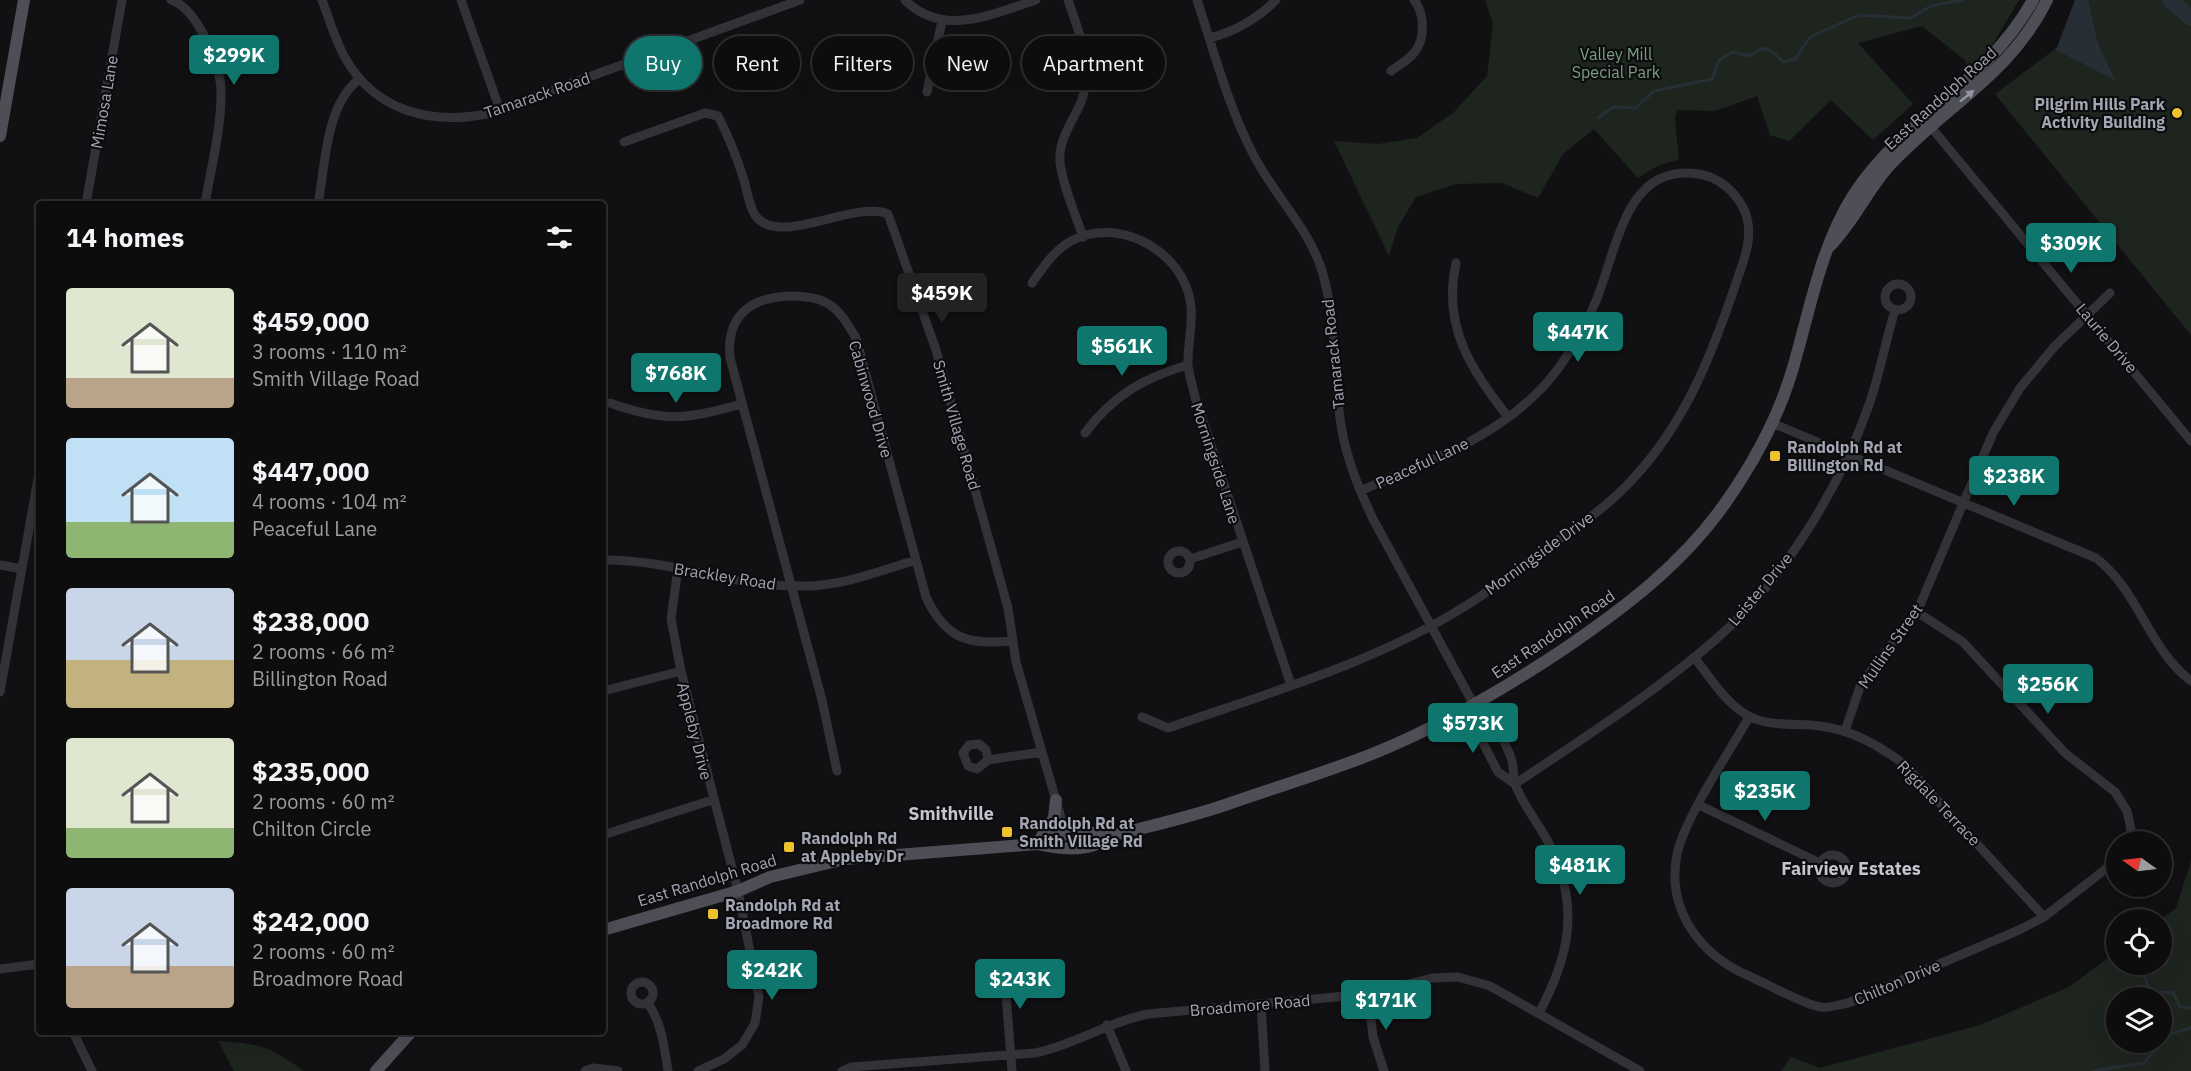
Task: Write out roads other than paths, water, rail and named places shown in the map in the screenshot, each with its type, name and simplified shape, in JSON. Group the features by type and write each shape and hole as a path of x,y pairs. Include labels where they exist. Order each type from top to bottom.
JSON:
{"main road":[{"path":"0,136 24,0"},
{"name":"East Randolph Road","path":"1037,844 1058,849 1098,844 1106,837 1168,824 1376,752 1438,725 1474,705 1587,633 1632,601 1696,540 1725,504 1754,459 1772,423 1791,374 1819,272 1830,247 1834,226 1869,174 1900,139 1976,75 2009,39 2033,0"},
{"name":"East Randolph Road","path":"1830,247 1843,233 1888,167 1930,126 1984,83 2011,56 2048,0"},
{"path":"1037,844 1054,818 1056,800"},
{"name":"East Randolph Road","path":"606,929 738,891 770,877 844,859 1037,844 1066,834 1096,832 1106,837"},
{"path":"376,1071 408,1035"}],"street":[{"name":"Mimosa Lane","path":"87,201 122,0"},
{"path":"171,0 195,17 202,28 221,86 220,107 205,201"},
{"name":"Tamarack Road","path":"322,0 344,56 359,79 394,106 426,117 460,120 500,110 800,0"},
{"path":"462,0 500,110"},
{"path":"905,0 915,10 942,21 967,21 1036,0"},
{"path":"1068,0 1086,57 1087,73 1081,102 1065,132 1060,160 1083,237"},
{"name":"Tamarack Road","path":"1197,0 1235,115 1252,153 1269,184 1305,235 1322,269 1331,311 1341,425 1360,491 1474,705 1486,712 1512,761 1515,784 1563,876 1569,912 1568,938 1562,961 1539,1013"},
{"path":"1210,38 1227,33 1258,18 1276,0"},
{"path":"1390,71 1413,54 1419,44 1423,24 1414,0"},
{"path":"927,92 942,21"},
{"path":"319,201 333,119 340,99 359,79"},
{"name":"Smith Village Road","path":"624,142 705,113 718,116 732,146 755,216 769,225 784,227 808,224 867,210 879,210 888,214 936,350 1005,598 1016,662 1066,834"},
{"name":"Laurie Drive","path":"1930,126 2191,441"},
{"name":"Peaceful Lane","path":"1360,491 1463,447 1508,417 1541,389 1574,346 1596,300 1631,205 1646,187 1661,178 1676,173 1694,173 1718,180 1732,191"},
{"name":"Morningside Drive","path":"1142,717 1168,728 1366,658 1465,607 1595,514 1631,480 1666,437 1694,393 1714,347 1749,243 1747,217 1732,191"},
{"name":"Morningside Lane","path":"1032,283 1050,258 1072,240 1093,233 1119,234 1143,241 1165,255 1180,273 1188,293 1192,319 1188,364 1195,397 1291,685"},
{"path":"1456,263 1452,298 1461,343 1474,372 1508,417"},
{"name":"Mullins Street","path":"1845,731 1861,684 1917,612 1993,433 2020,388 2055,346 2110,293"},
{"name":"Cabinwood Drive","path":"837,771 791,586 742,404 729,341 738,317 749,307 759,300 777,296 806,296 827,303 841,314 856,339 926,597 935,616 951,632 982,644 1013,641"},
{"name":"Leister Drive","path":"1515,784 1641,698 1694,657 1737,619 1786,562 1821,510 1848,454 1870,402 1895,310"},
{"path":"1085,433 1097,416 1133,386 1162,372 1188,364"},
{"path":"610,403 644,415 669,418 695,417 742,404"},
{"path":"1772,423 2081,550 2110,569 2126,587 2158,646 2174,668 2191,681"},
{"path":"0,692 36,489"},
{"path":"1190,559 1242,542"},
{"name":"Brackley Road","path":"606,560 625,559 748,583 791,586 843,581 916,560"},
{"path":"0,565 22,569"},
{"name":"Appleby Drive","path":"678,568 671,619 712,800 738,891"},
{"path":"1917,612 1963,642 2065,753 2115,792 2127,811 2131,831"},
{"name":"Rigdale Terrace","path":"1694,657 1726,697 1749,717 1763,721 1845,731 1877,745 1904,764 2044,917"},
{"path":"606,690 681,671"},
{"name":"Tamarack Road","path":"1474,705 1472,722 1498,772 1515,784"},
{"name":"Chilton Drive","path":"1749,717 1699,805 1677,854 1675,878 1679,905 1687,925 1701,945 1728,967 1821,1008 1858,999 2019,930 2044,917 2106,869"},
{"path":"988,760 1042,752"},
{"path":"606,834 712,800"},
{"path":"1699,805 1820,863"},
{"path":"698,1071 724,1059 742,1045 755,1023 759,997 738,891"},
{"path":"0,969 36,964"},
{"path":"1004,969 1012,1071"},
{"name":"Broadmore Road","path":"842,1071 850,1067 901,1067 1054,1049 1107,1025 1148,1014 1368,994 1432,978 1458,977 1491,986 1640,1071"},
{"path":"1368,994 1373,1037 1384,1071"},
{"path":"648,1003 657,1016 662,1031 668,1071"},
{"path":"1261,1005 1265,1071"},
{"path":"1107,1025 1126,1071"},
{"path":"74,1035 92,1071"},
{"path":"585,1071 593,1068 618,1071"}],"waterway":[{"path":"1598,118 1613,107 1636,108 1654,91 1712,79 1719,60 1733,52 1748,56 1763,48 1773,52 1783,62 1795,59 1810,37 1859,15 1910,18 1931,6 1962,0"},
{"path":"2170,0 2191,18"},
{"path":"2144,975 2148,988 2153,993 2173,992 2180,1007 2191,1008"},
{"path":"2172,1033 2191,1028"},
{"path":"2093,1071 2144,1063 2152,1053"}],"place":[{"name":"Pilgrim Hills Park Activity Building","path":"2177,113"},
{"name":"Randolph Rd at Billington Rd","path":"1775,456"},
{"name":"Randolph Rd at Smith Village Rd","path":"1007,832"},
{"name":"Randolph Rd at Appleby Dr","path":"789,847"},
{"name":"Randolph Rd at Broadmore Rd","path":"713,914"}],"district":[{"name":"Smithville","path":"951,814"},
{"name":"Fairview Estates","path":"1851,869"}],"park label":[{"name":"Valley Mill Special Park","path":"1616,63"}]}
